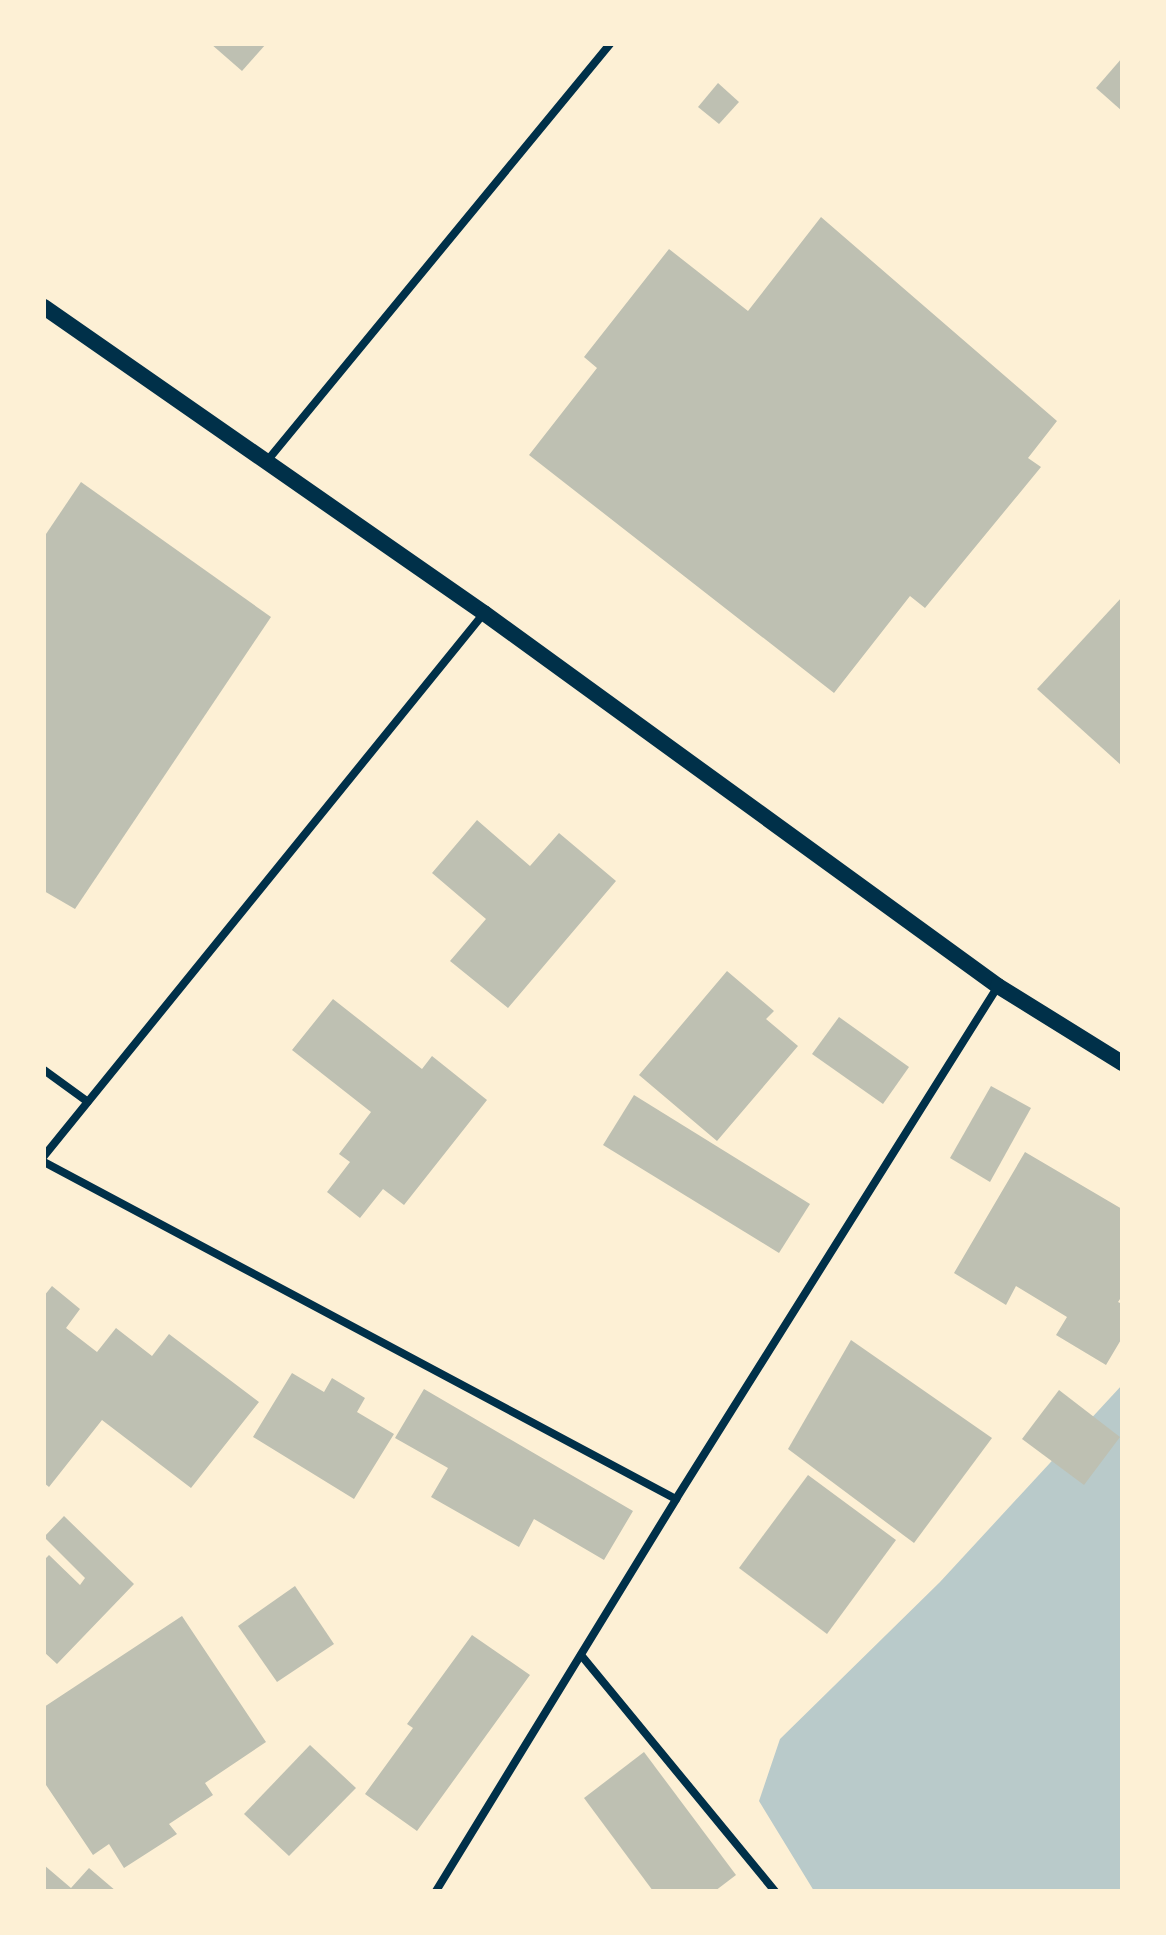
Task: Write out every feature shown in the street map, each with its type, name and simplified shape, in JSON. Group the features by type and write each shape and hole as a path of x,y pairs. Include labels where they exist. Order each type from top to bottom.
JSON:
{"main road":[{"path":"44,307 484,613 998,986 1122,1063"}],"street":[{"path":"267,461 610,44"},
{"path":"44,1156 484,613"},
{"path":"436,1891 676,1499 998,986"},
{"path":"44,1070 88,1102"},
{"path":"44,1162 676,1499"},
{"path":"581,1655 775,1891"}],"shaded area":[{"path":"1122,1385 1122,1891 814,1891 759,1801 780,1739 940,1582"}],"building":[{"path":"211,44 266,44 242,71"},
{"path":"1122,58 1122,111 1096,88"},
{"path":"718,83 739,102 719,124 698,107"},
{"path":"821,217 1057,421 1028,458 1041,467 925,608 910,596 834,693 529,455 597,368 584,357 669,249 748,311"},
{"path":"81,482 271,617 75,909 44,891 44,537"},
{"path":"1122,597 1122,766 1037,689"},
{"path":"477,820 530,866 559,833 616,881 508,1008 450,961 486,919 432,873"},
{"path":"727,971 774,1011 766,1019 798,1046 717,1141 639,1075"},
{"path":"333,999 422,1069 432,1056 487,1100 404,1205 383,1189 360,1218 327,1192 350,1162 339,1154 371,1112 292,1050"},
{"path":"839,1017 909,1067 883,1104 812,1054"},
{"path":"991,1086 1031,1108 990,1182 950,1158"},
{"path":"634,1095 810,1204 779,1253 603,1145"},
{"path":"1025,1152 1122,1209 1122,1296 1118,1302 1122,1304 1122,1338 1106,1365 1056,1335 1067,1317 1016,1286 1006,1305 954,1273"},
{"path":"52,1286 80,1309 66,1328 97,1352 116,1328 152,1356 169,1334 259,1402 191,1488 102,1420 49,1487 44,1483 44,1296"},
{"path":"851,1340 992,1438 914,1543 788,1449"},
{"path":"292,1373 324,1392 332,1378 365,1398 357,1412 394,1434 354,1499 253,1437"},
{"path":"424,1389 633,1511 604,1560 534,1519 519,1547 431,1497 448,1468 395,1438"},
{"path":"1059,1390 1120,1437 1084,1485 1022,1439"},
{"path":"808,1475 896,1540 827,1634 739,1568"},
{"path":"64,1516 134,1584 57,1664 44,1652 44,1560 49,1555 80,1585 85,1578 44,1537"},
{"path":"295,1586 334,1644 277,1682 238,1626"},
{"path":"182,1616 266,1742 205,1783 213,1795 169,1824 177,1834 124,1868 109,1844 93,1855 44,1782 44,1707"},
{"path":"472,1635 530,1675 417,1831 365,1794 413,1728 407,1724"},
{"path":"310,1745 356,1788 289,1856 244,1814"},
{"path":"644,1752 736,1875 715,1891 653,1891 584,1798"},
{"path":"44,1865 71,1888 89,1868 116,1891 44,1891"}]}
